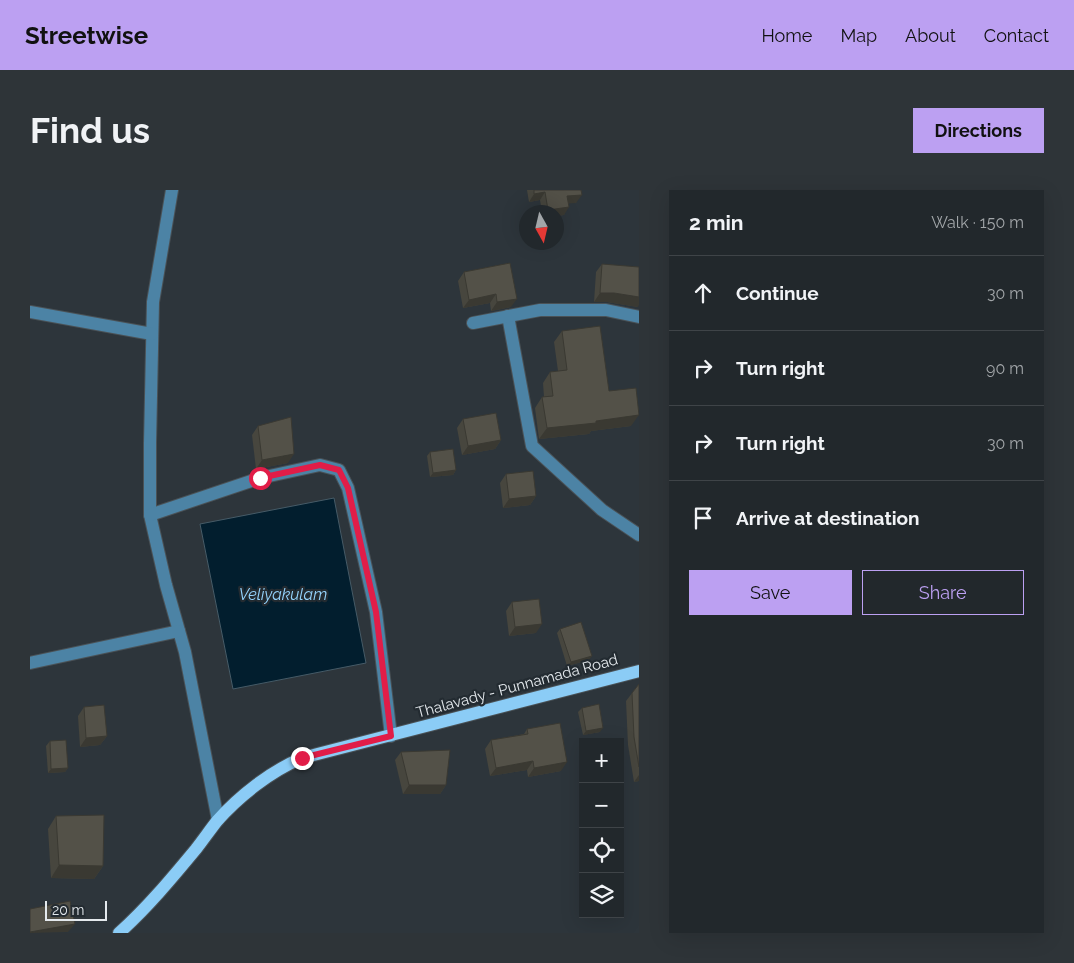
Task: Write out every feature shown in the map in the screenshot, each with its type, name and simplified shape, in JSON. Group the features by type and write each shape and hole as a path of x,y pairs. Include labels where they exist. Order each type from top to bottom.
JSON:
{"main road":[{"name":"Thalavady - Punnamada Road","path":"119,933 140,914 196,849 218,820 252,789 284,766 302,758 639,671"}],"street":[{"path":"172,190 153,302 150,515 166,585 185,652 218,820"},
{"path":"473,323 540,310 606,310 639,317"},
{"path":"30,312 152,334"},
{"path":"508,316 532,446 602,510 639,535"},
{"path":"150,515 260,478 320,465 339,470 348,488 376,612 391,736"},
{"path":"30,664 179,631"}],"water":[{"name":"Veliyakulam","path":"334,498 366,663 233,689 200,524"}],"building":[{"path":"534,190 581,190 582,195 567,196 569,207 564,208 564,205 547,205 545,192 534,194"},
{"path":"510,263 517,299 497,302 496,294 469,300 464,272"},
{"path":"602,264 639,267 639,297 600,293"},
{"path":"600,326 609,391 636,388 639,415 596,421 596,423 547,428 542,397 553,396 550,372 567,370 562,331"},
{"path":"496,413 501,440 468,446 463,419"},
{"path":"291,417 294,454 262,460 258,426"},
{"path":"453,449 456,470 433,473 430,452"},
{"path":"533,471 536,496 509,499 506,474"},
{"path":"539,599 542,624 515,627 512,602"},
{"path":"581,622 592,656 571,662 560,629"},
{"path":"639,684 639,767 634,737 632,693"},
{"path":"599,704 603,728 586,731 582,708"},
{"path":"104,705 107,736 86,738 84,707"},
{"path":"560,723 567,762 534,768 533,761 496,768 491,740 528,734 527,729"},
{"path":"66,740 68,768 51,769 50,741"},
{"path":"450,750 446,785 409,785 401,752"},
{"path":"104,815 103,866 59,865 56,816"},
{"path":"70,901 75,924 30,932 30,909"}],"route":[{"path":"260,478 320,465 339,470 348,488 376,612 391,736 302,758"}]}
